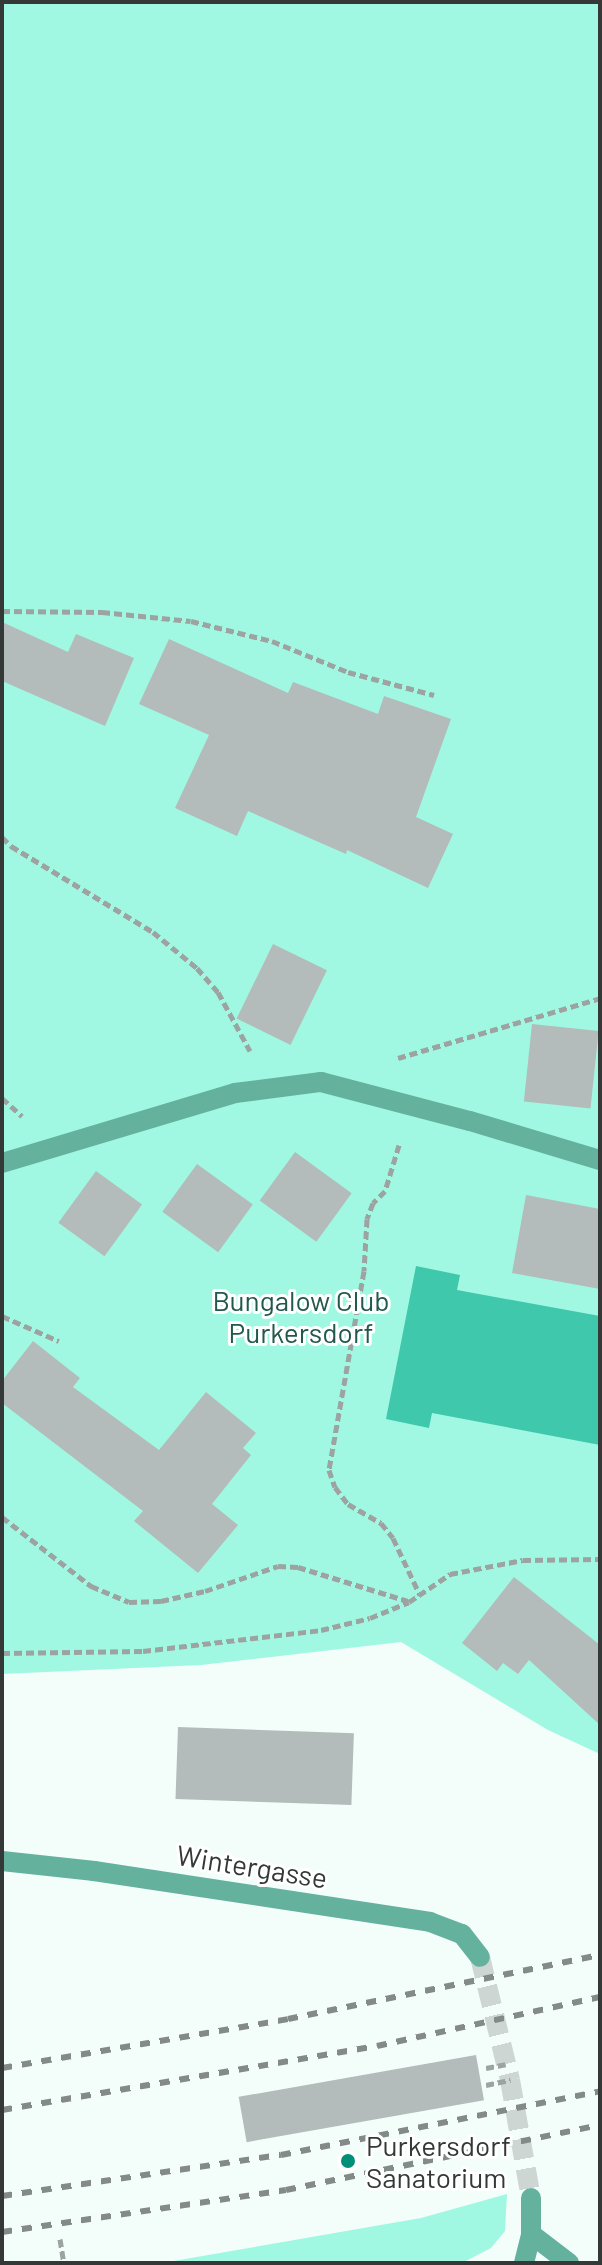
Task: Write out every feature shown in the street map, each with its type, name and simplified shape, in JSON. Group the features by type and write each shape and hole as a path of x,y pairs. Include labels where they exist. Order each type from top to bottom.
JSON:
{"street":[{"path":"2,1163 197,1103 263,1087 321,1082 600,1160"},
{"name":"Wintergasse","path":"2,1861 108,1873 430,1922 462,1934 480,1957"},
{"path":"524,2263 531,2234 531,2198"},
{"path":"531,2234 569,2263"}],"path":[{"path":"2,611 102,612 191,621 272,641 348,672 434,695"},
{"path":"2,837 11,846 153,932 197,968 218,992 243,1042 279,1087"},
{"path":"390,1060 600,998"},
{"path":"405,1104 394,1171 367,1219 364,1271 329,1470 335,1487 348,1504 381,1523 393,1538 420,1595"},
{"path":"2,1316 59,1341"},
{"path":"2,1517 91,1586 129,1602 161,1601 205,1591 278,1566 298,1567 409,1602"},
{"path":"2,1653 143,1651 307,1632 370,1618 409,1602 450,1574 523,1560 600,1559"},
{"path":"486,2068 506,2064"},
{"path":"486,2085 510,2080"},
{"path":"60,2239 64,2263"}],"green space":[{"name":"Bungalow Club Purkersdorf","path":"2,2 600,2 600,1754 548,1730 401,1642 201,1665 2,1674"},
{"path":"507,2194 505,2231 491,2248 462,2263 162,2263 421,2218"}],"shaded area":[{"path":"416,1266 460,1275 457,1290 600,1316 600,1445 432,1413 429,1428 386,1419"}],"building":[{"path":"2,622 68,652 76,634 134,658 105,726 2,681"},
{"path":"169,639 288,693 293,682 378,714 384,696 451,719 416,817 453,834 428,888 347,850 346,854 248,811 237,836 175,808 209,735 139,704"},
{"path":"273,944 327,970 291,1045 237,1019"},
{"path":"532,1024 599,1031 590,1109 524,1102"},
{"path":"295,1152 352,1193 316,1242 260,1201"},
{"path":"197,1164 253,1205 218,1252 162,1212"},
{"path":"96,1171 142,1205 104,1256 58,1223"},
{"path":"526,1195 600,1209 600,1289 512,1273"},
{"path":"33,1341 80,1378 73,1387 159,1450 206,1392 256,1433 243,1448 251,1455 212,1504 238,1525 198,1573 134,1521 143,1511 2,1403 2,1381"},
{"path":"514,1577 600,1645 600,1725 529,1660 518,1674 503,1663 497,1671 462,1643"},
{"path":"178,1727 354,1733 351,1805 175,1799"},
{"path":"476,2055 484,2100 247,2142 239,2097"}],"tunnel":[{"path":"480,1957 510,2080 531,2198"}],"railway":[{"path":"2,2068 288,2019 600,1955"},
{"path":"2,2110 377,2046 600,1997"},
{"path":"2,2196 281,2155 600,2091"},
{"path":"2,2232 286,2190 600,2125"}],"place":[{"name":"Purkersdorf Sanatorium","path":"348,2161"}]}
